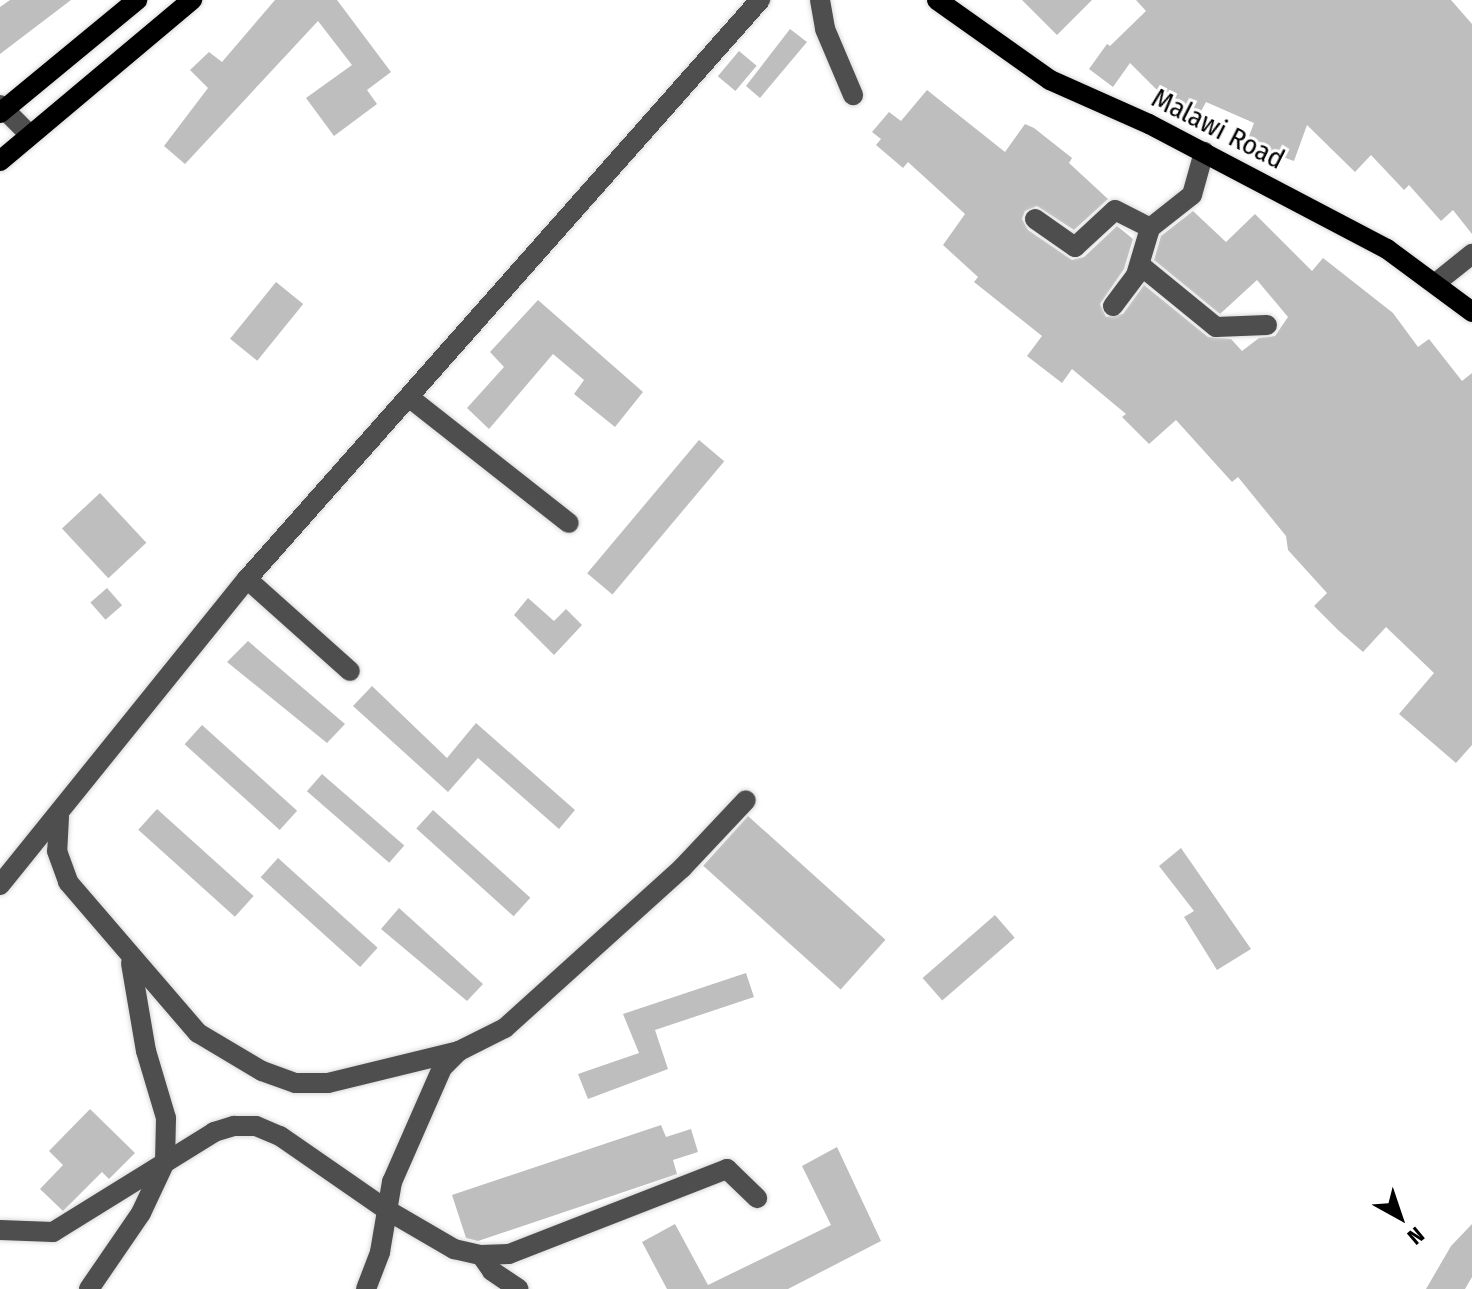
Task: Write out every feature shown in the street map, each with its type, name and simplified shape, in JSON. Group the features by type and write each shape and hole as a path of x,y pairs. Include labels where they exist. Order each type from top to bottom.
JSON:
{"main road":[{"path":"2,109 137,0"},
{"path":"0,161 192,0"},
{"name":"Malawi Road","path":"937,0 988,42 1050,80 1204,152 1387,249 1437,282 1472,312"}],"street":[{"path":"0,885 59,817 247,579 760,0"},
{"path":"820,0 825,29 853,95"},
{"path":"2,109 30,135"},
{"path":"1113,306 1140,265 1150,228 1189,199 1204,152"},
{"path":"1035,219 1075,247 1115,210 1150,228"},
{"path":"1437,282 1472,254"},
{"path":"1140,265 1216,327 1267,325"},
{"path":"410,398 569,523"},
{"path":"247,579 350,671"},
{"path":"59,817 57,851 68,882 198,1033 262,1071 295,1083 328,1083 459,1051 505,1028 682,868 746,800"},
{"path":"89,1289 141,1213 165,1162 166,1118 146,1051 138,983 130,957"},
{"path":"366,1289 380,1252 392,1182 427,1094 459,1051"},
{"path":"0,1230 53,1232 214,1132 256,1126 280,1136 387,1210 454,1249 481,1255 509,1254 727,1169 757,1198"},
{"path":"481,1255 492,1271 519,1289"}],"building":[{"path":"10,0 71,0 0,54 0,7"},
{"path":"275,0 337,0 391,72 367,90 377,104 334,136 306,98 352,65 318,21 185,164 164,146 208,88 190,70 209,52 222,62"},
{"path":"1022,0 1092,0 1057,35"},
{"path":"1136,0 1451,0 1472,24 1472,234 1453,210 1441,221 1409,185 1404,190 1371,155 1355,172 1307,125 1294,161 1246,144 1254,123 1206,102 1198,117 1180,108 1175,117 1156,108 1160,93 1130,63 1113,87 1089,69 1107,44 1110,46 1146,11"},
{"path":"790,29 807,42 760,98 746,86"},
{"path":"739,51 757,66 735,91 718,76"},
{"path":"927,90 1005,152 1025,124 1034,128 1072,158 1069,163 1108,199 1074,230 1037,206 1025,211 1022,219 1028,230 1072,260 1084,257 1117,226 1133,239 1124,269 1100,304 1106,317 1123,314 1144,285 1208,337 1231,339 1242,351 1259,338 1275,336 1288,317 1257,280 1220,314 1154,260 1161,236 1193,211 1226,242 1255,214 1312,271 1323,258 1393,313 1418,347 1429,339 1462,381 1472,373 1472,745 1456,763 1399,714 1434,673 1386,627 1363,652 1314,606 1327,593 1288,550 1286,536 1238,477 1232,482 1176,420 1149,444 1122,417 1126,414 1072,369 1062,383 1027,356 1042,336 974,282 978,277 943,245 965,214 908,162 903,168 876,145 881,139 872,132 889,112 901,121"},
{"path":"276,282 303,304 257,361 230,339"},
{"path":"538,300 643,392 615,427 574,394 584,380 553,354 489,429 467,408 504,367 490,352"},
{"path":"699,440 724,461 612,595 587,573"},
{"path":"100,493 146,543 108,578 62,528"},
{"path":"107,588 122,605 105,620 90,602"},
{"path":"528,598 554,621 566,609 582,625 554,655 514,615"},
{"path":"248,641 345,724 327,743 227,662"},
{"path":"372,686 447,758 476,723 575,810 559,829 478,758 448,792 353,706"},
{"path":"202,725 297,811 280,830 185,744"},
{"path":"322,774 404,846 389,863 307,791"},
{"path":"157,809 254,896 235,917 138,830"},
{"path":"433,810 530,898 514,916 416,829"},
{"path":"748,816 885,940 841,990 703,866"},
{"path":"1181,848 1251,949 1217,970 1184,917 1194,911 1159,866"},
{"path":"278,858 378,948 360,967 261,877"},
{"path":"399,908 483,984 467,1001 381,929"},
{"path":"995,915 1015,938 942,1001 923,978"},
{"path":"746,973 754,997 655,1030 668,1069 588,1099 578,1074 639,1053 623,1014"},
{"path":"90,1109 135,1153 109,1179 102,1172 63,1211 40,1189 63,1165 49,1151"},
{"path":"661,1125 666,1137 691,1129 698,1152 673,1160 677,1174 478,1241 466,1238 452,1195"},
{"path":"837,1147 881,1241 788,1289 667,1289 642,1242 675,1224 708,1285 831,1225 802,1166"},
{"path":"1472,1224 1472,1277 1465,1289 1426,1289 1451,1246"}]}
